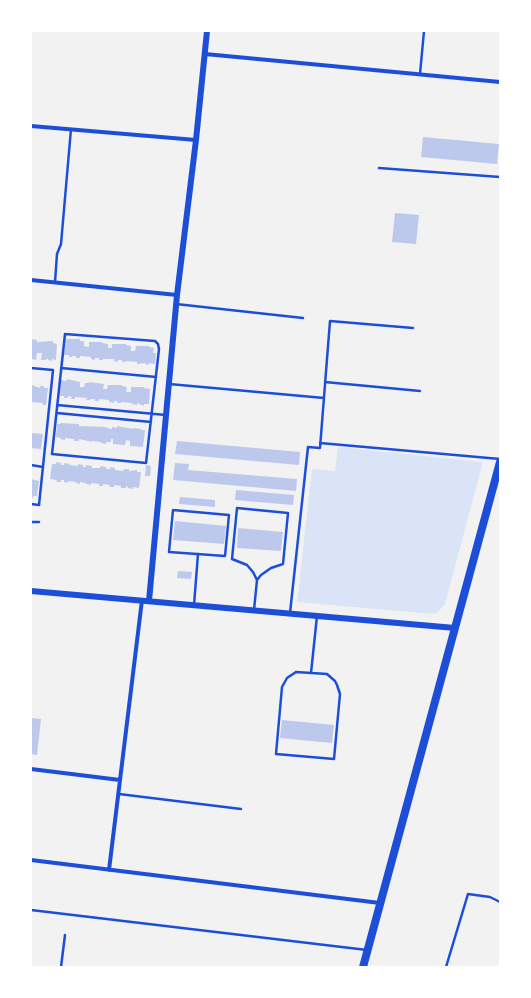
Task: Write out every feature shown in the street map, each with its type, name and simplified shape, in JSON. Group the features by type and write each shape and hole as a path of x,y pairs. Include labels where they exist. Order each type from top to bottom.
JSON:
{"main road":[{"path":"363,967 500,462"}],"street":[{"path":"149,601 176,304 196,140 207,31"},
{"path":"205,54 500,82"},
{"path":"31,126 196,140"},
{"path":"31,280 177,295"},
{"path":"31,591 455,628"},
{"path":"109,870 142,600"},
{"path":"31,769 120,780"},
{"path":"31,860 380,904"}],"lane":[{"path":"420,74 424,31"},
{"path":"55,282 57,254 62,244 71,129"},
{"path":"379,168 500,177"},
{"path":"176,304 303,318"},
{"path":"290,613 308,447 320,448 330,321 413,328"},
{"path":"65,334 155,341 158,344 159,349 156,377 146,463 52,454 65,334"},
{"path":"31,368 53,370 39,504 31,504"},
{"path":"61,368 156,377"},
{"path":"325,382 420,391"},
{"path":"169,384 324,398"},
{"path":"57,405 166,415"},
{"path":"57,413 151,422"},
{"path":"320,443 500,459"},
{"path":"31,465 43,466"},
{"path":"254,610 257,580 247,565 232,559 237,508 288,513 283,564 271,568 257,580"},
{"path":"173,510 229,515 225,556 198,554 169,552 173,510"},
{"path":"31,522 39,522"},
{"path":"194,605 198,554"},
{"path":"311,673 317,616"},
{"path":"296,672 311,673 327,674 335,681 339,690 340,694 334,759 276,754 282,687 287,678 296,672"},
{"path":"118,794 241,809"},
{"path":"446,967 468,894 490,897 500,902"},
{"path":"496,900 500,897"},
{"path":"31,910 368,950"},
{"path":"61,967 65,935"}],"shaded area":[{"path":"338,447 483,462 445,604 438,612 433,614 297,602 312,469 335,471"}],"building":[{"path":"423,137 499,144 497,164 421,157"},
{"path":"395,213 419,215 416,244 392,242"},
{"path":"31,339 37,340 37,342 53,341 53,343 57,344 56,360 41,360 42,353 37,353 36,360 32,359"},
{"path":"66,339 80,339 80,341 84,341 84,346 89,347 89,342 102,342 108,344 108,348 112,348 112,344 126,344 131,346 131,351 135,351 136,346 149,346 154,348 153,353 156,353 155,364 137,364 137,362 122,362 122,360 118,360 118,362 114,361 114,359 99,360 99,358 95,358 95,360 91,359 91,357 80,356 80,358 76,358 76,356 69,357 69,355 64,355"},
{"path":"67,379 80,382 80,387 84,387 85,383 89,382 104,384 103,389 107,389 108,385 122,385 127,387 126,392 131,392 131,387 144,387 150,389 149,404 144,404 144,406 137,403 137,405 132,403 117,403 117,401 114,401 114,403 109,402 109,400 99,399 99,401 95,401 95,399 86,400 87,398 75,397 75,399 71,399 72,397 68,396 68,398 64,398 64,396 60,396 61,380 66,381"},
{"path":"32,385 40,388 40,386 44,386 44,388 48,388 46,405 43,405 43,403 31,402"},
{"path":"57,424 79,424 79,426 107,427 112,429 112,427 117,428 117,426 145,430 143,447 130,446 130,441 126,440 125,445 113,444 113,439 111,439 111,442 106,442 106,444 79,439 79,441 74,441 74,439 60,439 61,438 56,437"},
{"path":"31,433 43,434 41,449 31,448"},
{"path":"177,441 300,452 299,465 175,454"},
{"path":"56,462 61,463 61,465 64,465 64,463 78,466 78,464 83,465 83,467 86,467 86,465 92,466 92,468 100,468 101,466 106,467 106,469 110,469 110,467 115,468 115,470 123,471 124,469 129,469 129,471 137,470 137,472 141,472 139,488 133,487 133,489 126,486 126,488 121,488 121,486 114,485 114,487 109,487 110,485 103,484 103,486 99,486 99,484 91,483 91,485 80,482 80,484 68,481 68,483 64,482 64,480 61,480 61,482 56,482 57,480 50,479 52,464 56,464"},
{"path":"175,463 189,464 188,470 297,479 296,491 173,480"},
{"path":"146,465 151,466 150,476 145,476"},
{"path":"31,479 39,481 37,496 33,496 33,498 31,498"},
{"path":"236,490 294,495 293,505 235,500"},
{"path":"180,497 215,500 215,507 179,504"},
{"path":"175,521 226,526 224,544 173,540"},
{"path":"238,528 283,532 281,551 237,548"},
{"path":"178,571 192,572 191,579 177,578"},
{"path":"31,718 41,719 37,755 31,754"},
{"path":"282,720 334,725 332,743 280,738"}]}
